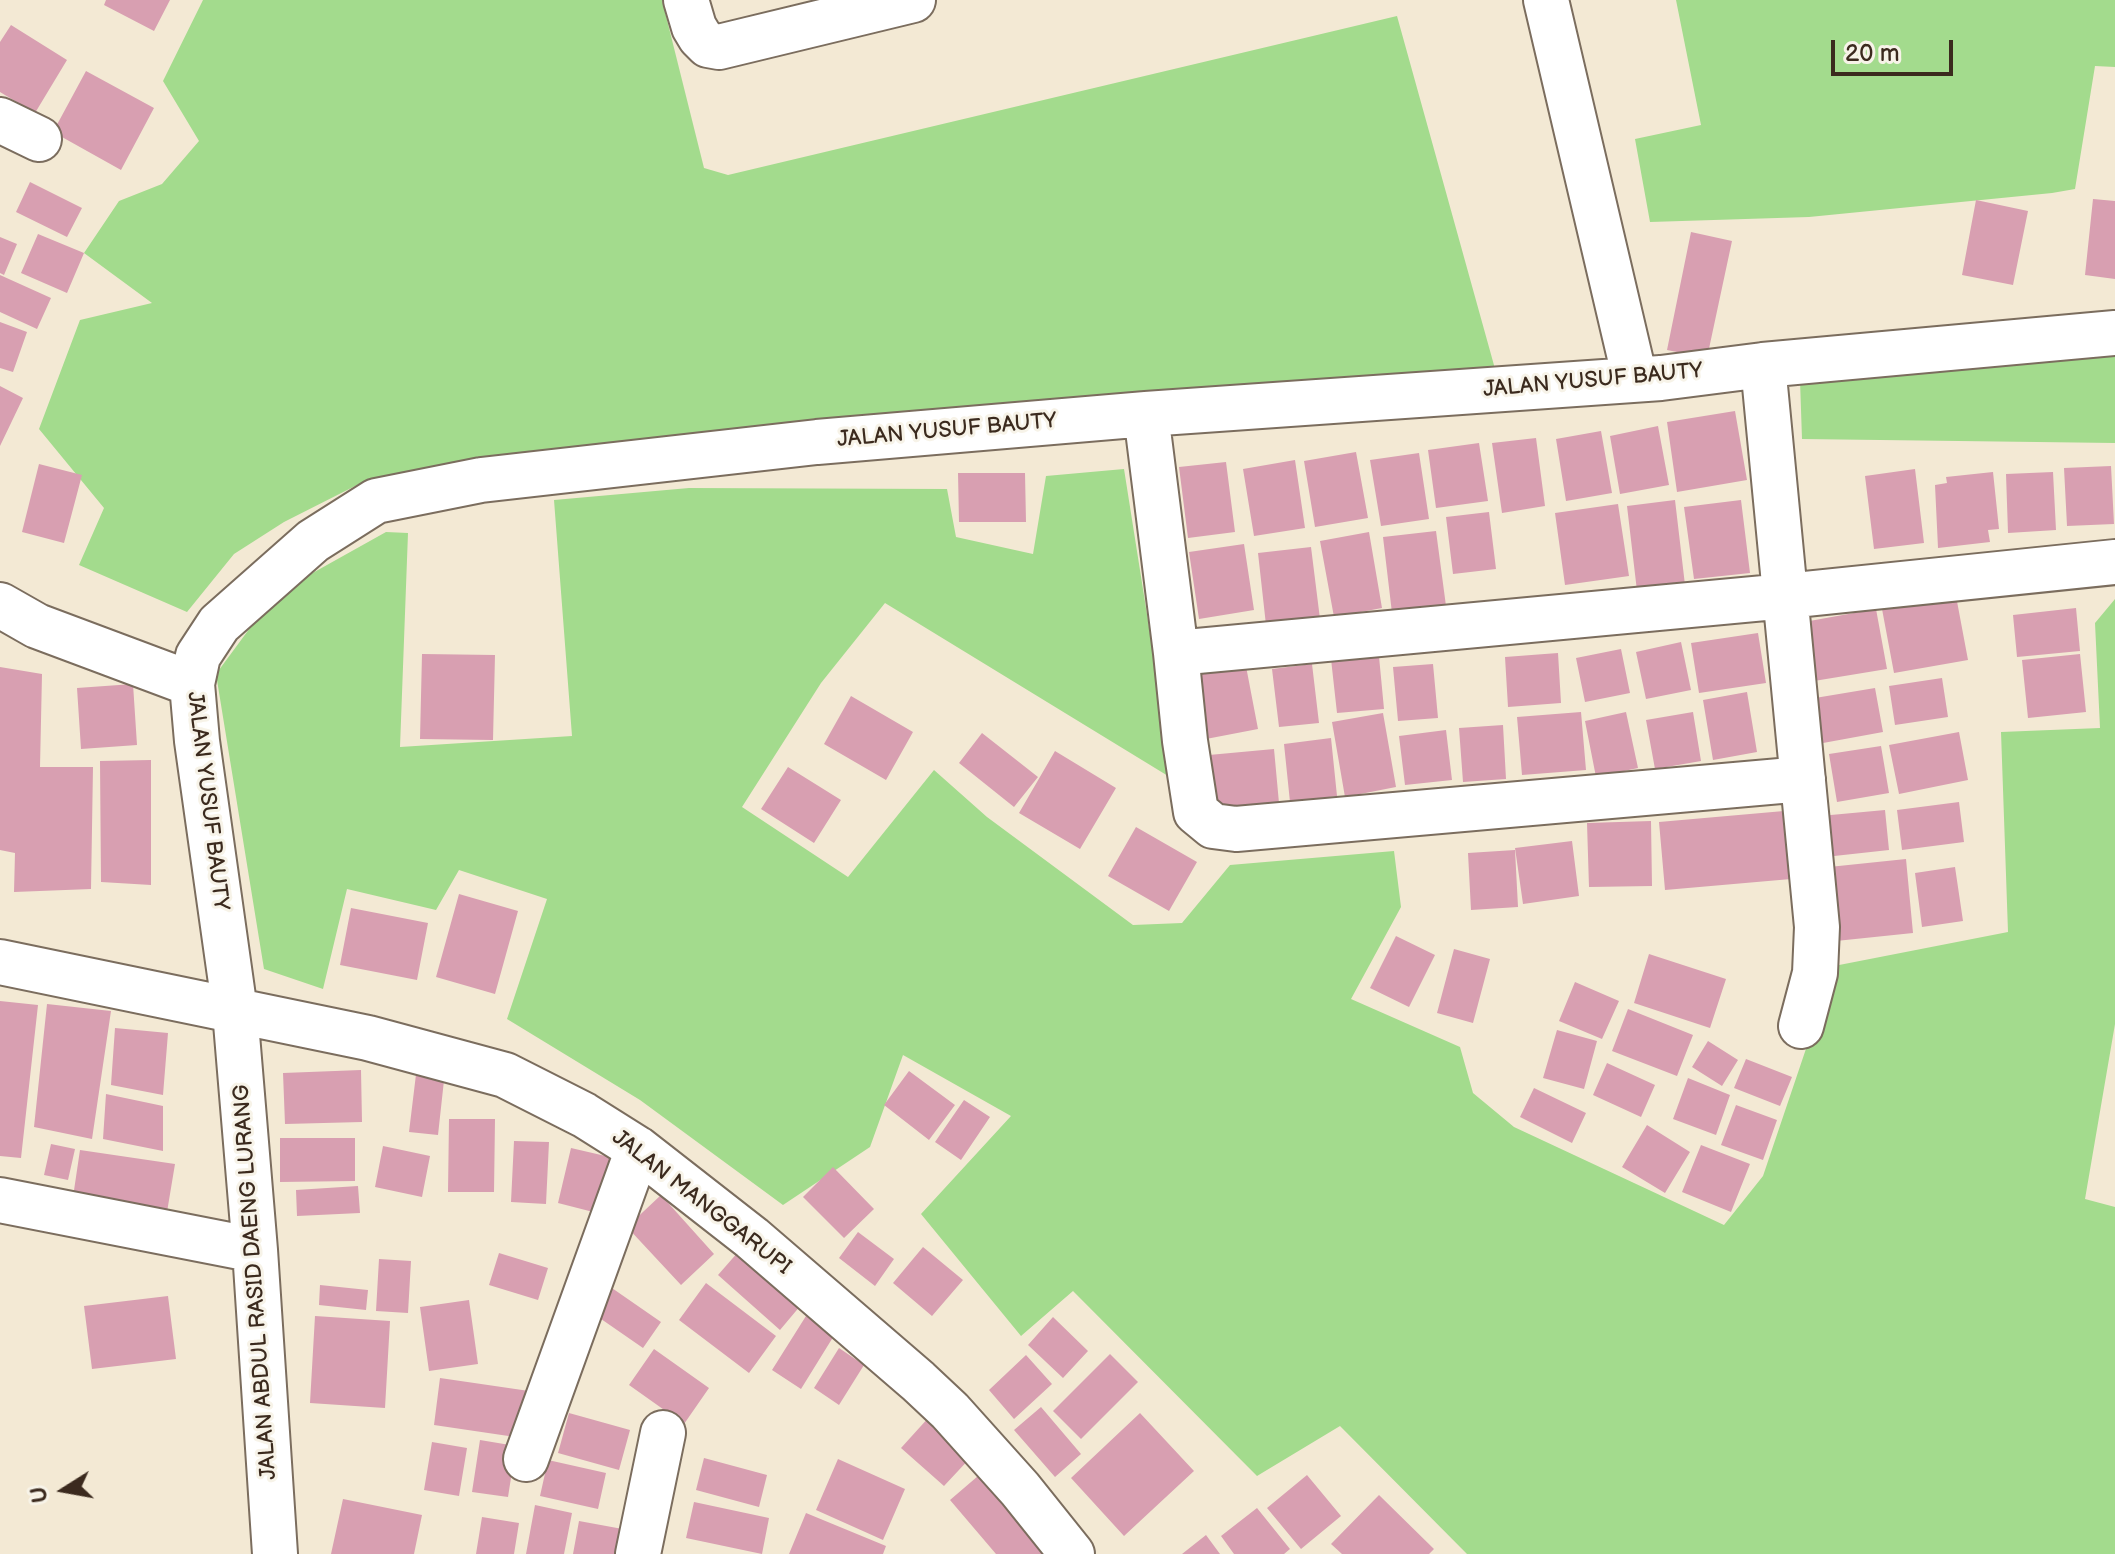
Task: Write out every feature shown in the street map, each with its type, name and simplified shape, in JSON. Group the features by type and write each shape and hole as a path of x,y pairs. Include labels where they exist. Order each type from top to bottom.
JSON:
{"street":[{"path":"686,0 700,37 708,45 719,47 913,0"},
{"path":"1546,0 1635,379"},
{"path":"0,120 39,139"},
{"name":"JALAN YUSUF BAUTY","path":"235,1011 197,741 192,684 198,656 219,624 313,541 376,501 481,480 817,442 1146,414 1661,378 1763,365 2115,333"},
{"path":"1763,365 1817,927 1815,973 1801,1026"},
{"path":"1146,414 1196,812 1213,826 1236,829 1803,779"},
{"path":"1176,653 2115,562"},
{"path":"0,605 37,626 192,684"},
{"name":"JALAN MANGGARUPI","path":"0,962 368,1038 505,1075 584,1115 638,1149 752,1238 918,1381 950,1411 1020,1489 1072,1554"},
{"name":"JALAN ABDUL RASID DAENG LURANG","path":"235,1011 275,1554"},
{"path":"526,1459 638,1149"},
{"path":"0,1200 255,1250"},
{"path":"638,1554 663,1433"}],"green space":[{"path":"203,0 662,0 704,168 728,175 1397,16 1497,376 710,436 365,481 284,522 234,554 187,612 79,565 104,508 39,429 80,320 152,303 84,253 119,201 162,184 199,141 163,81"},
{"path":"1676,0 2115,0 2115,67 2095,66 2075,189 1809,217 1650,222 1635,139 1701,125"},
{"path":"2115,348 2115,443 1802,439 1800,380"},
{"path":"1124,469 1173,779 885,603 821,683 742,807 848,877 934,770 987,817 1133,925 1182,923 1230,865 1394,851 1401,907 1351,999 1460,1047 1473,1093 1514,1127 1724,1225 1763,1176 1834,966 2008,932 2001,732 2100,728 2095,623 2115,599 2115,1024 2085,1199 2115,1207 2115,1554 1467,1554 1340,1426 1257,1476 1073,1291 1021,1336 921,1214 1011,1116 903,1055 870,1147 783,1205 640,1100 507,1019 547,899 459,870 436,910 347,889 323,989 264,969 216,674 275,594 386,532 408,533 400,747 572,736 554,500 689,488 947,489 956,537 1033,554 1046,476"}],"building":[{"path":"106,0 170,0 154,31 104,5"},
{"path":"11,25 67,60 35,113 0,92 0,42"},
{"path":"86,71 154,108 121,170 53,132"},
{"path":"30,182 82,208 67,237 16,212"},
{"path":"2093,199 2115,201 2115,279 2085,275"},
{"path":"1976,200 2028,211 2013,285 1962,275"},
{"path":"1691,232 1732,241 1707,358 1667,350"},
{"path":"38,234 84,253 67,293 21,273"},
{"path":"0,237 17,244 4,275 0,273"},
{"path":"0,275 51,298 37,329 0,312"},
{"path":"0,322 27,332 13,372 0,368"},
{"path":"0,386 23,398 0,446"},
{"path":"1735,411 1747,480 1677,492 1667,422"},
{"path":"1658,426 1669,485 1620,494 1610,436"},
{"path":"1601,431 1612,493 1566,501 1556,439"},
{"path":"1536,438 1545,506 1502,513 1492,443"},
{"path":"1479,443 1488,501 1436,508 1428,450"},
{"path":"1356,452 1368,518 1315,527 1304,461"},
{"path":"1419,453 1429,519 1381,526 1370,460"},
{"path":"1295,460 1305,528 1254,536 1243,469"},
{"path":"1226,462 1235,532 1188,538 1179,467"},
{"path":"39,464 82,475 64,543 22,532"},
{"path":"2111,466 2114,524 2067,526 2064,468"},
{"path":"1915,469 1924,543 1874,549 1865,476"},
{"path":"1993,472 1999,529 1988,530 1990,542 1938,548 1935,485 1947,483 1946,477"},
{"path":"2053,472 2056,530 2008,533 2006,474"},
{"path":"958,473 1025,473 1026,522 959,522"},
{"path":"1675,500 1685,585 1637,591 1627,506"},
{"path":"1741,500 1750,573 1694,579 1684,507"},
{"path":"1618,504 1629,576 1565,585 1555,513"},
{"path":"1489,512 1496,569 1453,574 1446,517"},
{"path":"1436,531 1446,606 1392,613 1383,537"},
{"path":"1369,532 1382,608 1334,617 1320,541"},
{"path":"1244,544 1254,610 1199,619 1189,552"},
{"path":"1311,547 1320,619 1266,625 1258,553"},
{"path":"1956,596 1968,660 1894,673 1882,609"},
{"path":"2076,608 2080,651 2017,657 2013,615"},
{"path":"1876,609 1887,669 1814,681 1804,622"},
{"path":"1758,633 1766,683 1699,693 1691,643"},
{"path":"1681,642 1691,690 1646,699 1636,652"},
{"path":"1378,646 1384,709 1337,713 1330,650"},
{"path":"1621,649 1630,693 1585,702 1576,658"},
{"path":"1558,653 1561,703 1508,707 1505,657"},
{"path":"422,654 495,655 493,740 420,739"},
{"path":"2080,654 2086,712 2028,718 2022,660"},
{"path":"1245,661 1258,729 1206,739 1193,671"},
{"path":"1312,664 1319,723 1279,727 1272,669"},
{"path":"1433,664 1438,718 1398,721 1393,667"},
{"path":"0,667 42,674 40,767 93,767 91,889 14,892 15,853 0,850"},
{"path":"1942,678 1948,717 1895,725 1889,686"},
{"path":"133,684 137,745 81,749 77,688"},
{"path":"1875,688 1883,732 1823,743 1815,698"},
{"path":"1747,692 1757,752 1713,760 1703,700"},
{"path":"851,696 913,732 886,780 824,744"},
{"path":"1581,712 1586,770 1522,775 1517,717"},
{"path":"1626,712 1638,768 1596,777 1585,721"},
{"path":"1693,712 1701,761 1655,769 1646,720"},
{"path":"1383,713 1396,787 1345,797 1332,722"},
{"path":"1503,725 1506,779 1463,782 1459,728"},
{"path":"1446,730 1452,780 1405,785 1399,736"},
{"path":"1959,732 1968,780 1899,794 1889,745"},
{"path":"982,733 1038,777 1014,807 959,763"},
{"path":"1331,738 1337,796 1290,802 1284,744"},
{"path":"1881,746 1889,793 1837,802 1829,754"},
{"path":"1274,749 1279,803 1214,809 1209,755"},
{"path":"1055,751 1116,788 1080,849 1019,813"},
{"path":"151,760 151,885 101,882 100,761"},
{"path":"788,767 841,800 814,843 761,809"},
{"path":"1959,802 1964,842 1902,850 1897,810"},
{"path":"1885,810 1889,850 1825,857 1820,816"},
{"path":"1784,811 1791,879 1665,890 1659,822"},
{"path":"1651,821 1652,886 1589,887 1587,823"},
{"path":"1136,827 1197,862 1169,911 1108,876"},
{"path":"1572,841 1579,896 1523,904 1515,848"},
{"path":"1515,850 1518,907 1471,910 1468,853"},
{"path":"1906,859 1913,933 1836,941 1829,867"},
{"path":"1955,867 1963,921 1922,927 1915,873"},
{"path":"459,894 518,911 495,994 436,977"},
{"path":"351,908 428,923 417,980 340,965"},
{"path":"1396,936 1435,955 1409,1007 1370,988"},
{"path":"1454,949 1490,959 1473,1023 1437,1013"},
{"path":"1649,954 1726,979 1710,1028 1634,1003"},
{"path":"1575,982 1619,1001 1602,1039 1559,1021"},
{"path":"0,1001 38,1005 21,1158 0,1156"},
{"path":"47,1004 111,1011 92,1139 34,1127"},
{"path":"1628,1009 1693,1035 1677,1076 1612,1051"},
{"path":"115,1028 168,1033 163,1095 111,1085"},
{"path":"1557,1030 1597,1041 1584,1089 1543,1078"},
{"path":"1708,1041 1738,1060 1722,1086 1692,1067"},
{"path":"418,1058 446,1062 438,1135 409,1132"},
{"path":"1746,1059 1792,1077 1780,1106 1734,1088"},
{"path":"1607,1063 1655,1085 1641,1117 1593,1095"},
{"path":"361,1070 362,1122 285,1124 283,1073"},
{"path":"909,1071 955,1105 929,1140 884,1105"},
{"path":"1688,1078 1730,1095 1716,1135 1673,1119"},
{"path":"1534,1088 1586,1113 1572,1143 1520,1117"},
{"path":"106,1094 163,1106 163,1151 103,1139"},
{"path":"964,1100 990,1117 961,1160 935,1142"},
{"path":"1736,1105 1777,1120 1763,1160 1721,1145"},
{"path":"449,1119 495,1119 494,1192 448,1192"},
{"path":"1647,1125 1690,1152 1665,1193 1622,1167"},
{"path":"280,1138 355,1138 355,1181 280,1182"},
{"path":"514,1141 549,1142 546,1204 511,1202"},
{"path":"51,1144 75,1149 68,1180 44,1175"},
{"path":"1701,1145 1750,1164 1731,1212 1682,1192"},
{"path":"383,1146 430,1156 422,1197 375,1187"},
{"path":"571,1148 614,1158 601,1214 558,1203"},
{"path":"80,1150 175,1164 167,1212 73,1197"},
{"path":"833,1167 874,1209 844,1238 803,1197"},
{"path":"358,1186 360,1213 297,1216 296,1190"},
{"path":"661,1195 714,1254 681,1285 627,1227"},
{"path":"858,1232 894,1259 875,1286 839,1258"},
{"path":"923,1247 963,1280 932,1316 893,1283"},
{"path":"739,1251 801,1305 780,1330 718,1275"},
{"path":"499,1253 548,1268 538,1300 489,1285"},
{"path":"379,1259 411,1261 408,1313 376,1311"},
{"path":"706,1283 776,1336 749,1373 679,1320"},
{"path":"320,1285 368,1290 366,1310 319,1305"},
{"path":"609,1286 661,1322 643,1348 591,1312"},
{"path":"168,1296 176,1359 92,1369 84,1306"},
{"path":"469,1300 478,1364 429,1371 420,1307"},
{"path":"315,1316 390,1321 385,1408 310,1403"},
{"path":"806,1316 835,1334 801,1389 772,1370"},
{"path":"1053,1317 1088,1351 1063,1378 1028,1345"},
{"path":"839,1348 864,1365 839,1405 814,1388"},
{"path":"654,1349 709,1388 684,1424 629,1385"},
{"path":"1110,1354 1138,1382 1081,1439 1053,1411"},
{"path":"1026,1355 1052,1384 1014,1419 989,1390"},
{"path":"440,1378 529,1391 522,1438 434,1425"},
{"path":"1041,1407 1081,1454 1055,1477 1014,1430"},
{"path":"569,1413 630,1430 619,1470 558,1453"},
{"path":"1140,1413 1194,1471 1124,1536 1071,1478"},
{"path":"930,1416 972,1456 944,1486 901,1448"},
{"path":"480,1440 516,1446 508,1497 472,1492"},
{"path":"432,1442 467,1448 459,1496 424,1490"},
{"path":"704,1458 767,1475 759,1507 696,1490"},
{"path":"838,1459 905,1489 883,1540 816,1510"},
{"path":"548,1460 606,1473 598,1509 540,1496"},
{"path":"985,1470 1057,1554 996,1554 950,1500"},
{"path":"1307,1475 1341,1516 1301,1549 1267,1508"},
{"path":"1379,1495 1434,1549 1429,1554 1342,1554 1331,1544"},
{"path":"343,1499 422,1515 414,1554 331,1554"},
{"path":"694,1502 769,1518 762,1554 686,1538"},
{"path":"535,1505 572,1513 564,1554 526,1554"},
{"path":"1257,1508 1290,1549 1284,1554 1234,1554 1221,1536"},
{"path":"806,1513 886,1546 883,1554 789,1554"},
{"path":"482,1517 519,1523 514,1554 476,1554"},
{"path":"579,1521 628,1530 623,1554 573,1554"},
{"path":"1206,1535 1220,1554 1182,1554"}]}
